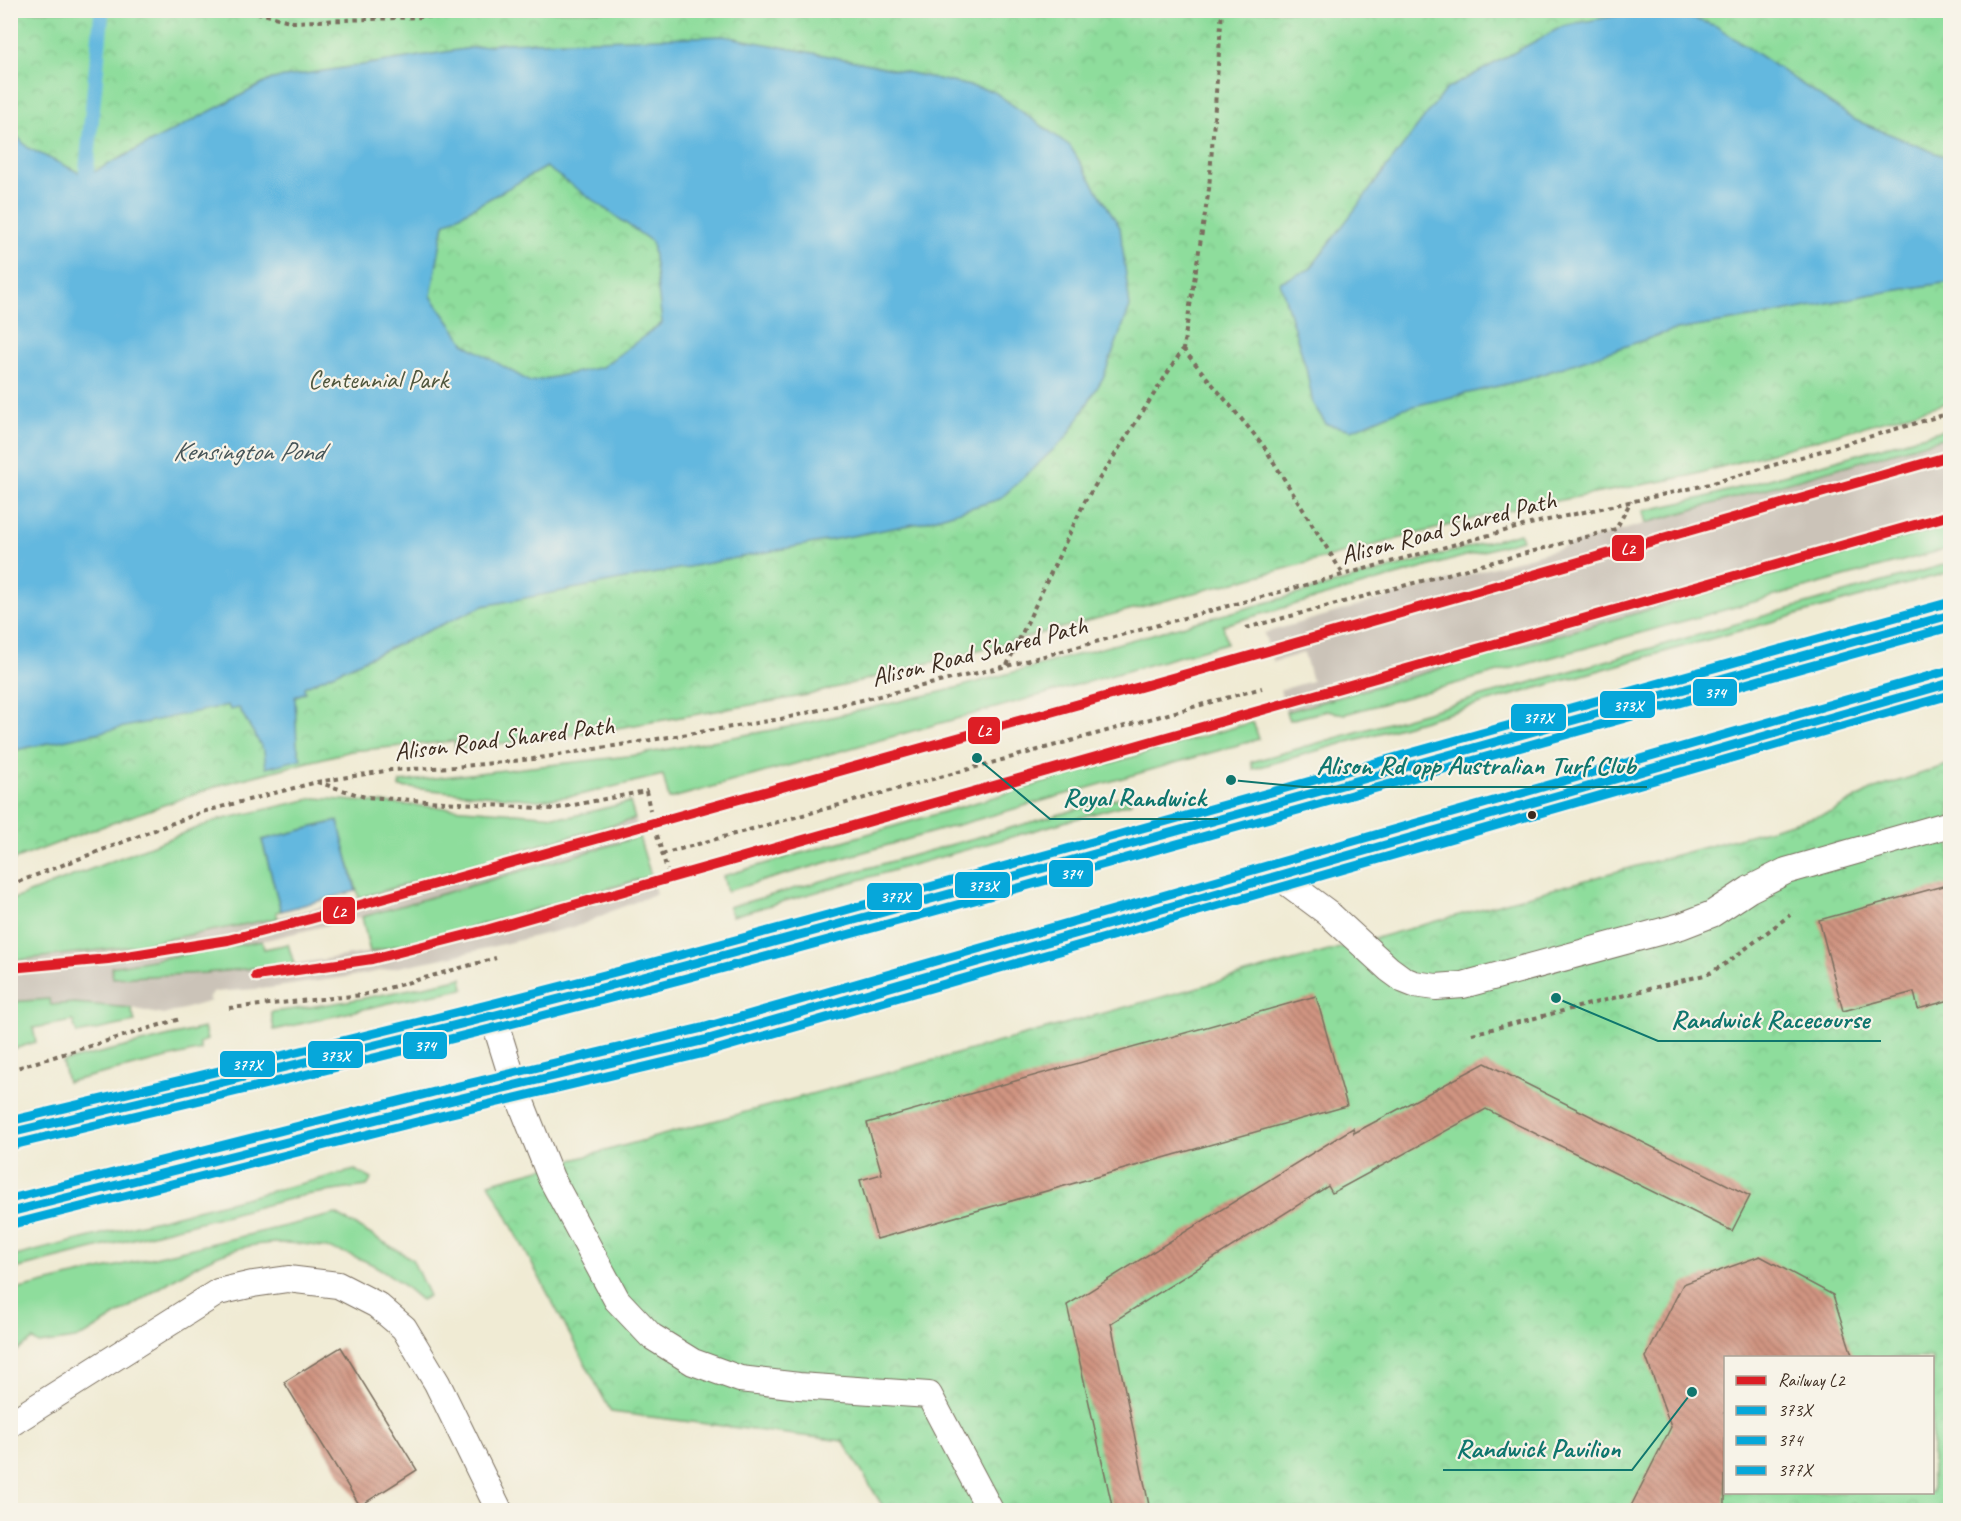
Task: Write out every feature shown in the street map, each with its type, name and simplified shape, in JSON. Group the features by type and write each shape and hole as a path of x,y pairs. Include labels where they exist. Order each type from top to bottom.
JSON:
{"main road":[{"path":"10,1133 493,1016 725,955 1321,792 1950,615"},
{"path":"10,1212 445,1102 705,1040 1950,683"}],"lane":[{"path":"1277,875 1328,913 1396,975 1414,984 1449,987 1464,985 1681,926 1712,914 1750,889 1786,870 1950,824"},
{"path":"493,1016 515,1087 551,1178 618,1299 651,1336 693,1362 740,1379 800,1386 929,1395 990,1510"},
{"path":"10,1424 218,1292 288,1279 338,1285 377,1305 404,1328 438,1383 499,1510"}],"path":[{"path":"248,10 293,22 602,10"},
{"path":"1007,666 1085,501 1183,349 1209,189 1222,10"},
{"path":"1183,349 1263,445 1343,574"},
{"name":"Alison Road Shared Path","path":"10,885 202,812 316,782 391,770 454,767 533,759 781,719 1007,666 1530,524 1706,485 1950,413"},
{"path":"1246,628 1616,529 1631,501"},
{"path":"662,854 1262,688"},
{"path":"316,782 365,797 553,809 646,790 650,810"},
{"path":"657,835 667,870"},
{"path":"228,1008 363,995 496,958"},
{"path":"10,1070 180,1019"}],"shaded area":[{"path":"1950,436 1950,525 1286,712 1280,690 1312,681 1304,653 1273,662 1264,633"},
{"path":"635,819 639,837 361,917 262,941 112,967 205,973 294,964 370,952 459,931 651,876 656,894 581,925 458,955 360,975 270,988 214,992 208,998 211,1001 163,1015 131,1008 74,1003 50,1005 49,999 11,1002 11,950 13,961 132,946 225,929 359,898"}],"green space":[{"name":"Centennial Park","path":"11,11 1950,11 1950,402 1689,476 1503,511 808,695 594,732 455,749 454,741 351,751 223,784 11,861"},
{"path":"1950,428 1950,436 1646,523 1643,511 1702,498"},
{"path":"1950,525 1950,548 1345,714 1326,711 1289,720 1286,712"},
{"path":"1520,533 1522,540 1223,625 1227,643 669,799 663,775 579,795 538,800 399,787 400,782 637,755 788,727 945,691"},
{"path":"1950,563 1950,572 1253,769 1251,762"},
{"path":"1253,722 1259,739 727,891 723,876"},
{"path":"1950,764 1950,1510 885,1510 843,1441 611,1412 489,1183 1832,812 1869,791"},
{"path":"1128,795 1131,803 732,916 729,907"},
{"path":"315,798 569,817 630,802 635,819 359,898 337,821 262,840 281,911 276,912 278,918 132,946 12,961 11,900 215,821"},
{"path":"639,837 651,876 459,931 370,952 362,917"},
{"path":"262,941 264,949 288,944 294,964 205,973 113,978 111,967"},
{"path":"462,978 464,989 398,1001 274,1030 271,1012 367,998"},
{"path":"49,999 51,1005 74,1003 131,1008 135,1022 77,1034 73,1021 33,1028 36,1042 11,1050 11,1002"},
{"path":"204,1028 207,1040 199,1043 201,1050 67,1082 62,1062"},
{"path":"355,1170 372,1179 367,1186 305,1195 11,1270 11,1257"},
{"path":"336,1214 412,1259 429,1296 421,1300 380,1269 333,1249 298,1244 263,1244 230,1251 203,1262 87,1334 75,1339 39,1344 33,1340 11,1355 11,1291"}],"water":[{"path":"1624,14 1679,14 1716,26 1855,120 1950,157 1950,282 1671,331 1528,379 1401,409 1352,430 1326,424 1313,404 1306,368 1280,282 1310,269 1445,90 1563,26"},
{"name":"Kensington Pond","path":"724,36 993,91 1070,146 1120,227 1130,307 1103,378 1067,437 1000,499 920,523 483,606 304,687 305,692 295,697 297,745 301,759 266,768 264,751 239,708 230,710 228,705 11,751 11,130 28,148 86,176 272,79 503,43","holes":["546,167 652,242 662,323 602,367 530,382 465,344 431,296 444,224"]},
{"path":"338,821 356,891 281,911 262,840"}],"building":[{"path":"1950,884 1950,1000 1918,1009 1914,992 1843,1011 1819,920"},
{"path":"1316,996 1347,1106 877,1239 860,1180 882,1174 867,1123"},
{"path":"1485,1063 1750,1196 1732,1231 1486,1109 1332,1193 1328,1186 1111,1323 1150,1510 1113,1510 1067,1305 1353,1128 1354,1133"},
{"path":"1760,1256 1833,1295 1852,1356 1724,1356 1725,1510 1629,1510 1671,1427 1646,1357 1683,1284"},
{"path":"341,1347 417,1470 360,1506 284,1382"}],"waterway":[{"path":"86,176 102,10"}],"rail line":[{"name":"L2","path":"10,968 108,959 228,940 310,919 1215,666 1950,456"},
{"name":"L2","path":"256,976 372,959 486,930 1950,515"}],"transit line":[{"name":"377X","path":"10,1121 408,1025 646,964 1947,603"},
{"name":"373X","path":"10,1133 409,1037 647,976 1950,615"},
{"name":"374","path":"13,1145 411,1049 649,988 1138,855 1950,627"},
{"name":"377X","path":"10,1199 442,1090 702,1028 1947,671"},
{"name":"373X","path":"10,1212 445,1102 705,1040 1950,683"},
{"name":"374","path":"13,1224 448,1114 708,1052 1950,695"}],"place":[{"name":"Royal Randwick","path":"977,758"},
{"name":"Alison Rd opp Australian Turf Club","path":"1231,780"},
{"name":"Randwick Racecourse","path":"1556,998"},
{"name":"Randwick Pavilion","path":"1692,1392"}]}
